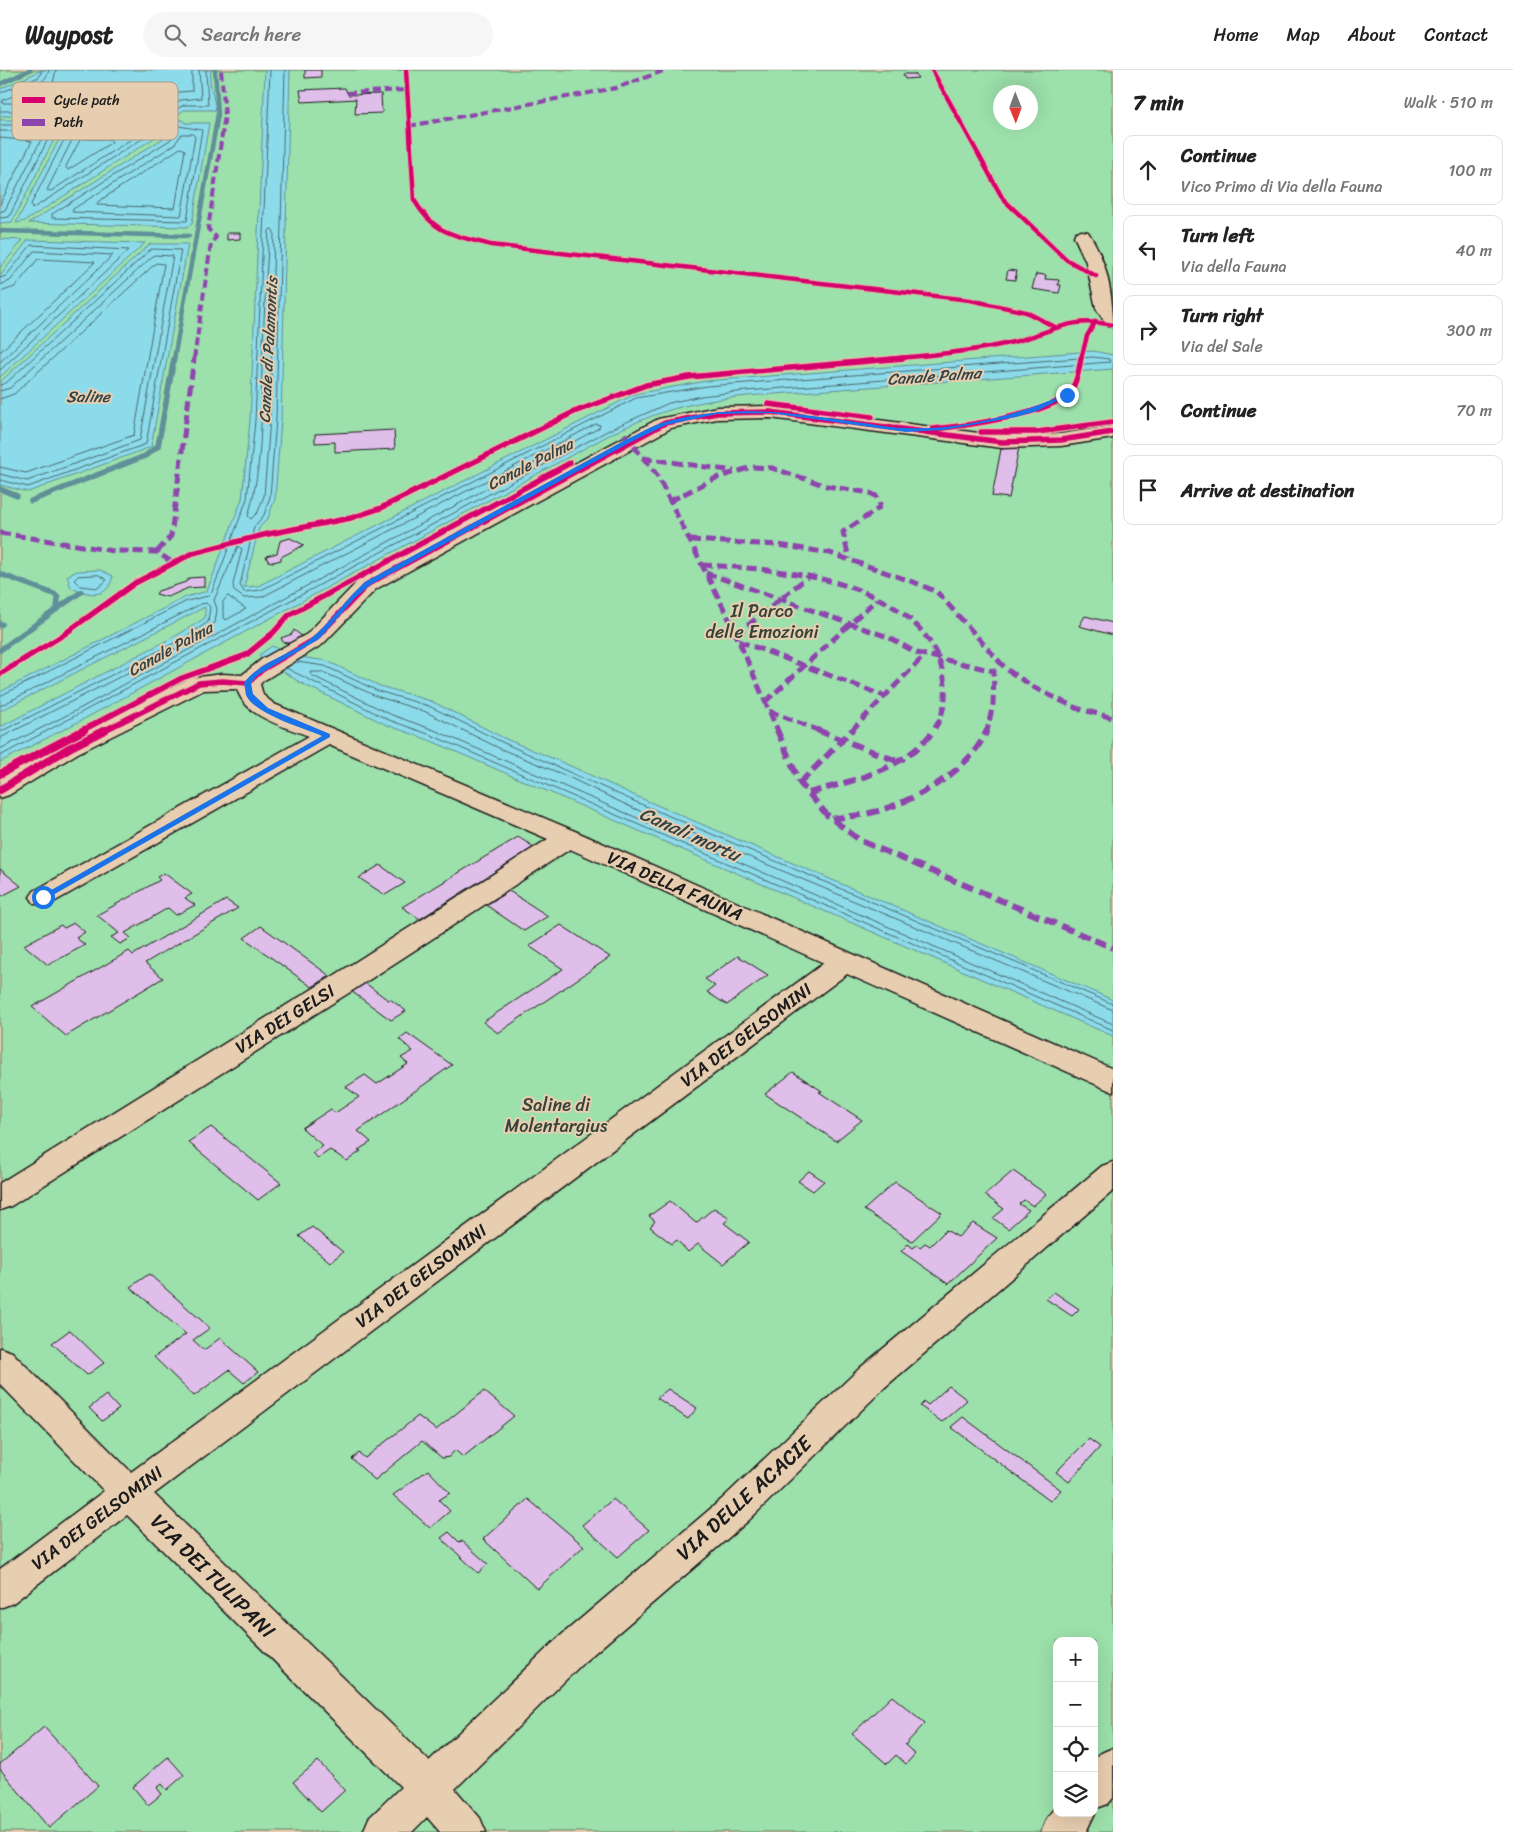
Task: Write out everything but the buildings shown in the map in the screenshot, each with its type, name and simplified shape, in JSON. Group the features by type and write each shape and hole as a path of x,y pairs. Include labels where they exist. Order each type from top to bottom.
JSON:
{"street":[{"path":"1082,236 1096,264 1096,276 1104,307 1113,322"},
{"path":"1113,331 1113,337"},
{"path":"0,790 69,748 199,683 222,681 248,683 255,674 299,650 316,638 353,596 368,584 665,423 717,412 770,412 1002,442 1061,440 1113,432"},
{"name":"VIA DELLA FAUNA","path":"248,683 250,694 254,701 266,710 568,838 1113,1081"},
{"path":"43,897 327,736"},
{"name":"VIA DEI GELSI","path":"0,1198 345,982 568,838"},
{"name":"VIA DEI GELSOMINI","path":"0,1591 844,962"},
{"name":"VIA DELLE ACACIE","path":"383,1832 570,1650 735,1510 872,1378 1113,1174"},
{"name":"VIA DEI TULIPANI","path":"0,1362 129,1493 429,1788 466,1832"},
{"path":"1098,1785 1113,1767"},
{"path":"1061,1832 1072,1817"}],"green space":[{"name":"Saline di Molentargius","path":"0,70 1113,70 1113,1832 0,1832"}],"water":[{"path":"42,70 211,70 210,81 216,110 184,110 178,114 178,82 15,82"},
{"path":"265,70 290,70 281,420 275,499 268,518 259,528 244,587 258,586 635,394 706,381 1093,351 1113,355 1113,369 747,396 693,404 646,418 611,434 82,720 0,762 0,727 181,633 205,618 205,607 0,711 0,692 186,597 207,591 242,499 250,421"},
{"path":"12,84 12,116 0,116 0,89"},
{"path":"0,120 12,120 12,140 54,140 12,222 0,223"},
{"path":"178,120 183,120 185,123 209,123 192,224 186,227 29,223 161,140 178,140"},
{"path":"59,140 151,140 25,221 16,223"},
{"path":"0,239 23,240 0,268"},
{"name":"Saline","path":"28,240 145,243 0,377 0,276"},
{"name":"Saline","path":"150,244 188,244 151,447 28,492 0,485 0,382"},
{"path":"100,570 113,576 107,589 97,594 91,594 71,588 67,576 77,571"},
{"name":"Canali mortu","path":"272,646 300,657 327,661 380,686 431,701 506,739 638,797 1113,1000 1113,1036 429,740 387,725 299,682 259,655"}],"waterway":[{"path":"0,84 30,70"},
{"path":"174,359 218,114 215,70"},
{"path":"0,231 189,236"},
{"path":"31,501 145,456 158,446 174,358"},
{"path":"0,489 17,496"},
{"path":"0,574 54,594 58,598 57,609"},
{"path":"57,609 81,592"},
{"path":"0,650 57,609"}],"marked path":[{"path":"157,552 171,536 201,301 211,244 216,237 208,229 225,115 221,70"},
{"path":"409,126 616,88 666,70"},
{"path":"347,93 407,90"},
{"path":"624,434 657,475 730,621 800,783 827,815 861,841 1113,948"},
{"path":"643,458 734,471"},
{"path":"670,501 728,473 752,467 772,468 827,486 870,493 876,496 880,504 878,509 843,532 843,540 849,559"},
{"path":"0,533 114,551 157,552 173,563"},
{"path":"690,540 778,545 830,553 916,583 937,592 1006,669 1035,688 1076,708 1113,718"},
{"path":"702,565 758,568 794,573 830,580 848,586 886,604 913,623 931,645 940,661 945,678 944,710 937,725 926,740 911,754 888,767 809,793"},
{"path":"706,573 888,637 917,653 994,671 991,720 977,748 966,760 937,783 904,801 874,812 832,819"},
{"path":"736,635 810,575"},
{"path":"765,702 877,599"},
{"path":"739,641 884,696"},
{"path":"800,783 925,655"},
{"path":"769,711 897,761"}],"cycle path":[{"path":"406,70 414,200 425,218 447,233 491,245 970,300 1026,312 1047,321 1057,328"},
{"path":"932,70 1003,199 1067,260 1096,276"},
{"path":"933,429 1014,416 1044,408 1057,402 1067,395 1074,386 1084,344 1096,321"},
{"path":"0,674 63,635 135,583 193,553 263,535 351,518 381,508 574,412 646,385 689,377 954,353 1010,343 1072,322 1096,321 1113,325"},
{"path":"768,404 821,409 872,417"},
{"path":"0,790 69,748 199,683 222,681 248,683 271,664 315,639 368,584 665,423 717,413 770,412 1002,442 1061,440 1113,432"},
{"path":"981,432 1037,432 1113,422"},
{"path":"0,774 182,678 246,655 273,633 289,615 380,564 570,463"}],"route":[{"path":"43,897 327,736 266,710 254,701 250,694 248,683 255,674 299,650 316,638 353,596 368,584 665,423 717,412 770,412 906,430 943,428 1014,416 1035,410 1067,395"}],"water label":[{"name":"Canale di Palamontis","path":"268,350"},
{"name":"Canale Palma","path":"934,376"},
{"name":"Canale Palma","path":"530,464"},
{"name":"Canale Palma","path":"170,649"}],"park label":[{"name":"Il Parco delle Emozioni","path":"762,621"}]}
